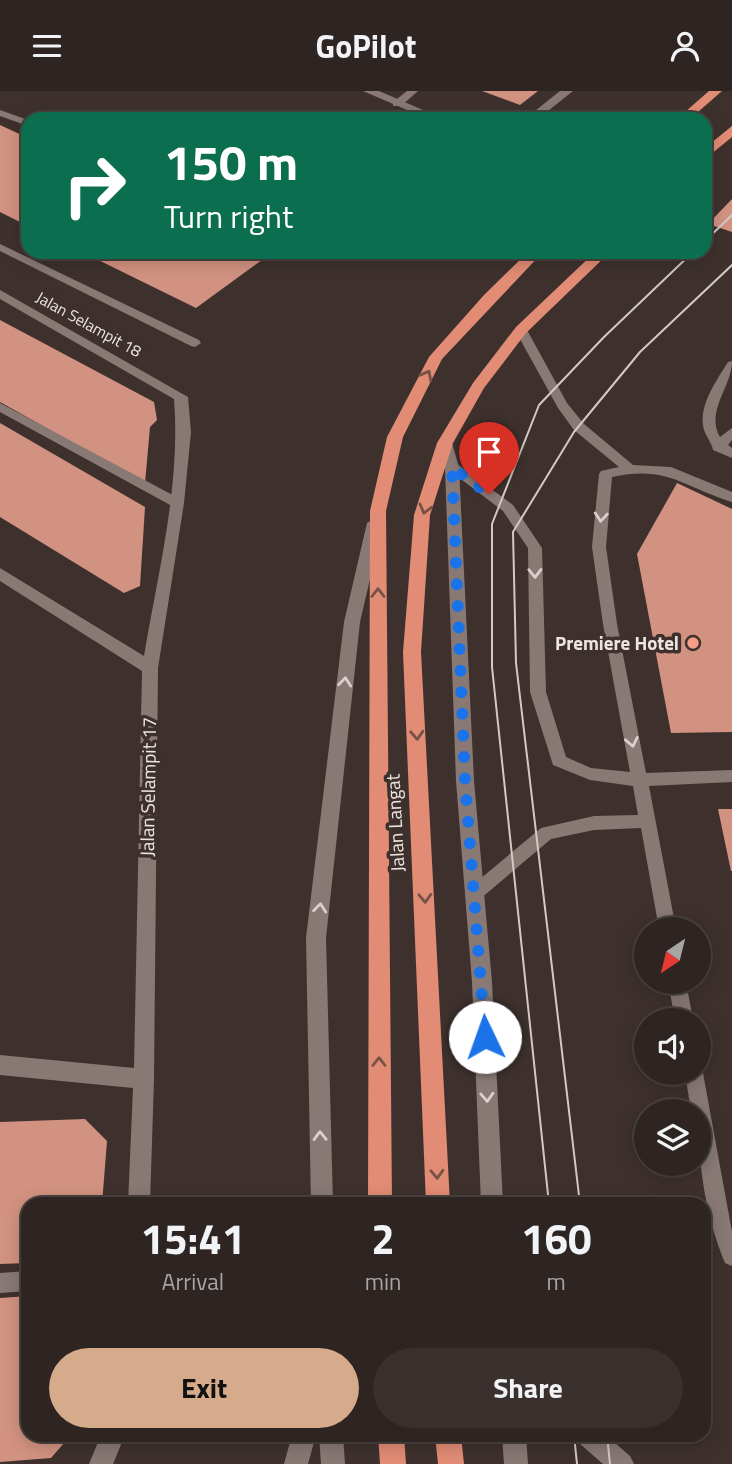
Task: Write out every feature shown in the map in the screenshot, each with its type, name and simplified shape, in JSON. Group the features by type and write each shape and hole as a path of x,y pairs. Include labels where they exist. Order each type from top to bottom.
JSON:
{"highway":[{"path":"691,112 716,91"},
{"path":"712,149 732,130"},
{"name":"Jalan Langat","path":"380,1197 378,511 395,437 436,357 489,298 529,259"},
{"name":"Jalan Langat","path":"438,1197 412,652 422,515 445,443 478,386 521,330 596,259"},
{"path":"391,1442 393,1464"},
{"path":"449,1442 451,1464"}],"street":[{"path":"369,91 419,112"},
{"path":"540,112 567,91"},
{"name":"Jalan Selampit 18","path":"0,294 160,384"},
{"name":"Jalan Selampit 17","path":"139,1197 144,1079 150,668 177,503 184,432 181,397 160,384"},
{"path":"445,443 452,467 458,666 482,982 492,1197"},
{"name":"Jalan Langat","path":"322,1197 316,938 352,622 378,511"},
{"path":"0,574 150,668"},
{"path":"0,1065 144,1079"},
{"path":"101,1464 110,1442"},
{"path":"296,1464 302,1442"},
{"path":"331,1442 333,1464"},
{"path":"514,1442 516,1464"},
{"path":"595,1442 622,1464"}],"lane":[{"path":"397,104 413,91"},
{"path":"0,113 21,120"},
{"path":"0,247 21,257"},
{"path":"24,259 195,343"},
{"path":"521,330 562,405 579,427 629,468"},
{"path":"732,365 708,408 710,434 718,447 732,454"},
{"path":"0,407 177,503"},
{"path":"718,447 732,432"},
{"path":"452,467 508,508 535,548 538,692 559,761 590,774 640,780 732,776"},
{"path":"666,917 598,547 606,474 629,468 664,468 732,497"},
{"path":"474,894 547,833 594,823 648,821"},
{"path":"696,1085 722,1232 732,1256"},
{"path":"0,1283 21,1282"}],"building":[{"path":"482,91 538,91 520,105"},
{"path":"0,125 21,135 21,222 0,212"},
{"path":"732,199 732,232 712,225 712,220"},
{"path":"96,259 263,259 196,308"},
{"path":"0,320 154,402 157,420 150,427 145,483 0,402"},
{"path":"0,423 145,507 140,586 124,593 0,517"},
{"name":"Premiere Hotel","path":"677,483 732,509 732,732 671,733 637,554"},
{"path":"718,809 732,809 732,871 731,871"},
{"path":"85,1119 107,1141 103,1197 21,1197 21,1263 0,1264 0,1122"},
{"path":"21,1296 21,1442 65,1442 51,1458 0,1462 0,1298"}],"tram line":[{"path":"712,234 732,215"},
{"path":"548,1197 492,667 492,524 539,405 604,337 686,259"},
{"path":"579,1197 516,663 513,532 574,432 640,352 732,265"},
{"path":"575,1442 577,1464"},
{"path":"608,1442 610,1464"}],"place":[{"name":"Premiere Hotel","path":"693,643"}],"route":[{"path":"485,1037 458,666 452,467 489,494"}]}
